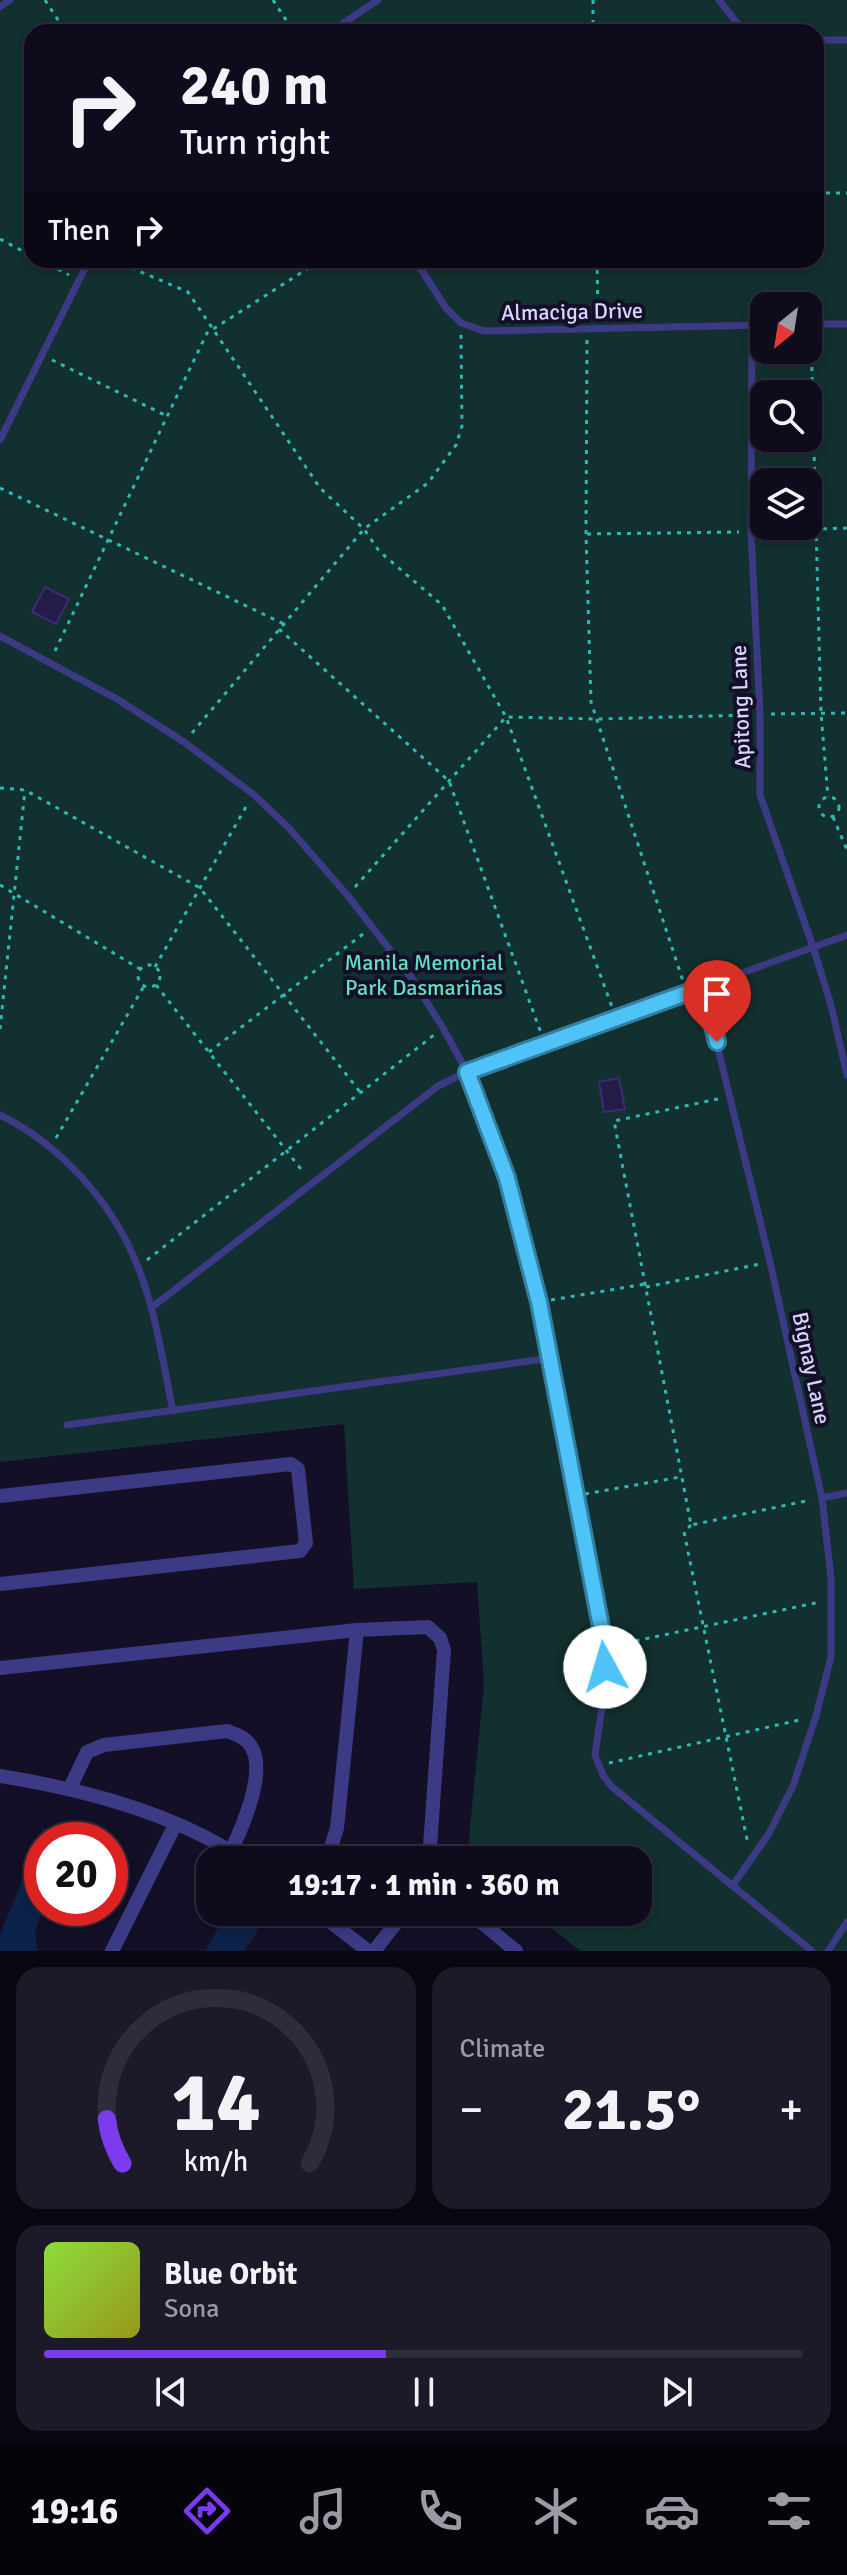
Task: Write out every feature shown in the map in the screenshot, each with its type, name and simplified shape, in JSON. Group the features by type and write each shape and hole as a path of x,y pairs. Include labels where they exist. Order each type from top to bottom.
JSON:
{"street":[{"path":"0,1496 291,1464 298,1469 306,1543 300,1551 0,1584"},
{"path":"0,1668 357,1630 428,1627 440,1638 444,1650 430,1846"},
{"path":"331,1846 337,1828 357,1630"},
{"path":"70,1788 87,1752 104,1745 227,1731 242,1736 252,1748 256,1760 250,1808 240,1846"},
{"path":"0,1776 70,1788 117,1802 218,1846"},
{"path":"112,1951 175,1825"},
{"path":"335,1926 364,1949 389,1926"},
{"path":"486,1926 516,1951"}],"lane":[{"path":"0,7 10,0"},
{"path":"342,24 378,0"},
{"path":"719,0 739,24"},
{"path":"824,40 847,40"},
{"path":"0,440 85,268"},
{"path":"420,268 446,308 461,323"},
{"name":"Almaciga Drive","path":"461,323 484,331 750,325"},
{"path":"822,324 847,324"},
{"name":"Apitong Lane","path":"751,468 752,364"},
{"name":"Apitong Lane","path":"751,540 760,714 760,795 813,947 831,1005 847,1075"},
{"path":"0,636 117,699 184,742 253,794 288,827 348,896 411,977 443,1028 467,1072 507,1178 551,1358 605,1647 605,1686 595,1755 598,1765 611,1786 812,1951"},
{"path":"151,1308 438,1086 467,1072 847,935"},
{"name":"Bignay Lane","path":"703,987 770,1262 822,1498 831,1600 831,1657 793,1786 768,1835 733,1885"},
{"path":"0,1115 50,1148 87,1183 106,1208 138,1267 151,1308 173,1411"},
{"path":"67,1425 551,1358"},
{"path":"822,1498 847,1493"},
{"path":"828,1951 847,1922"}],"path":[{"path":"45,0 61,24"},
{"path":"273,0 289,24"},
{"path":"593,0 593,24"},
{"path":"824,193 847,193"},
{"path":"0,239 24,252"},
{"path":"56,268 79,280"},
{"path":"133,268 188,292 320,488 364,529 379,551 442,605 506,717 616,1018"},
{"path":"50,662 207,333 308,268"},
{"path":"597,268 598,329"},
{"path":"184,742 364,529 428,483 460,436 461,323"},
{"path":"587,329 586,534 591,702 687,993"},
{"path":"42,355 167,416"},
{"path":"811,364 815,468"},
{"path":"0,488 284,624"},
{"path":"822,530 847,528"},
{"path":"586,534 750,532"},
{"path":"817,540 821,713 828,797"},
{"path":"279,629 449,781 545,1044"},
{"path":"348,896 506,717 598,719 847,713"},
{"path":"0,788 25,790 200,888 360,1092"},
{"path":"0,1029 25,790"},
{"path":"155,967 253,794"},
{"path":"828,797 835,798 839,803 840,810 833,817 826,817 819,810 822,800 828,797"},
{"path":"833,817 847,850"},
{"path":"0,885 140,969"},
{"path":"209,1052 373,927"},
{"path":"148,964 155,967 161,976 156,985 150,988 144,986 138,979 140,969 148,964"},
{"path":"0,972 6,973"},
{"path":"156,985 312,1182"},
{"path":"50,1148 144,986"},
{"path":"138,1267 443,1028"},
{"path":"691,1525 614,1121 730,1097"},
{"path":"539,1302 770,1262"},
{"path":"578,1495 681,1477"},
{"path":"751,1859 684,1532 691,1525 822,1498"},
{"path":"605,1647 831,1600"},
{"path":"598,1765 816,1716"}],"green space":[{"name":"Manila Memorial Park Dasmariñas","path":"0,0 847,0 847,1951 580,1951 549,1926 652,1926 652,1846 468,1846 484,1685 477,1582 354,1589 344,1424 0,1462"}],"water":[{"path":"24,1875 24,1926 37,1926 38,1951 0,1951 0,1935"},
{"path":"219,1926 261,1926 244,1951 205,1951"}],"building":[{"path":"45,587 69,599 56,624 32,612"},
{"path":"619,1078 625,1109 604,1112 599,1082"}],"route":[{"path":"605,1667 605,1648 578,1495 539,1302 507,1178 467,1072 703,987 717,1042"}]}
